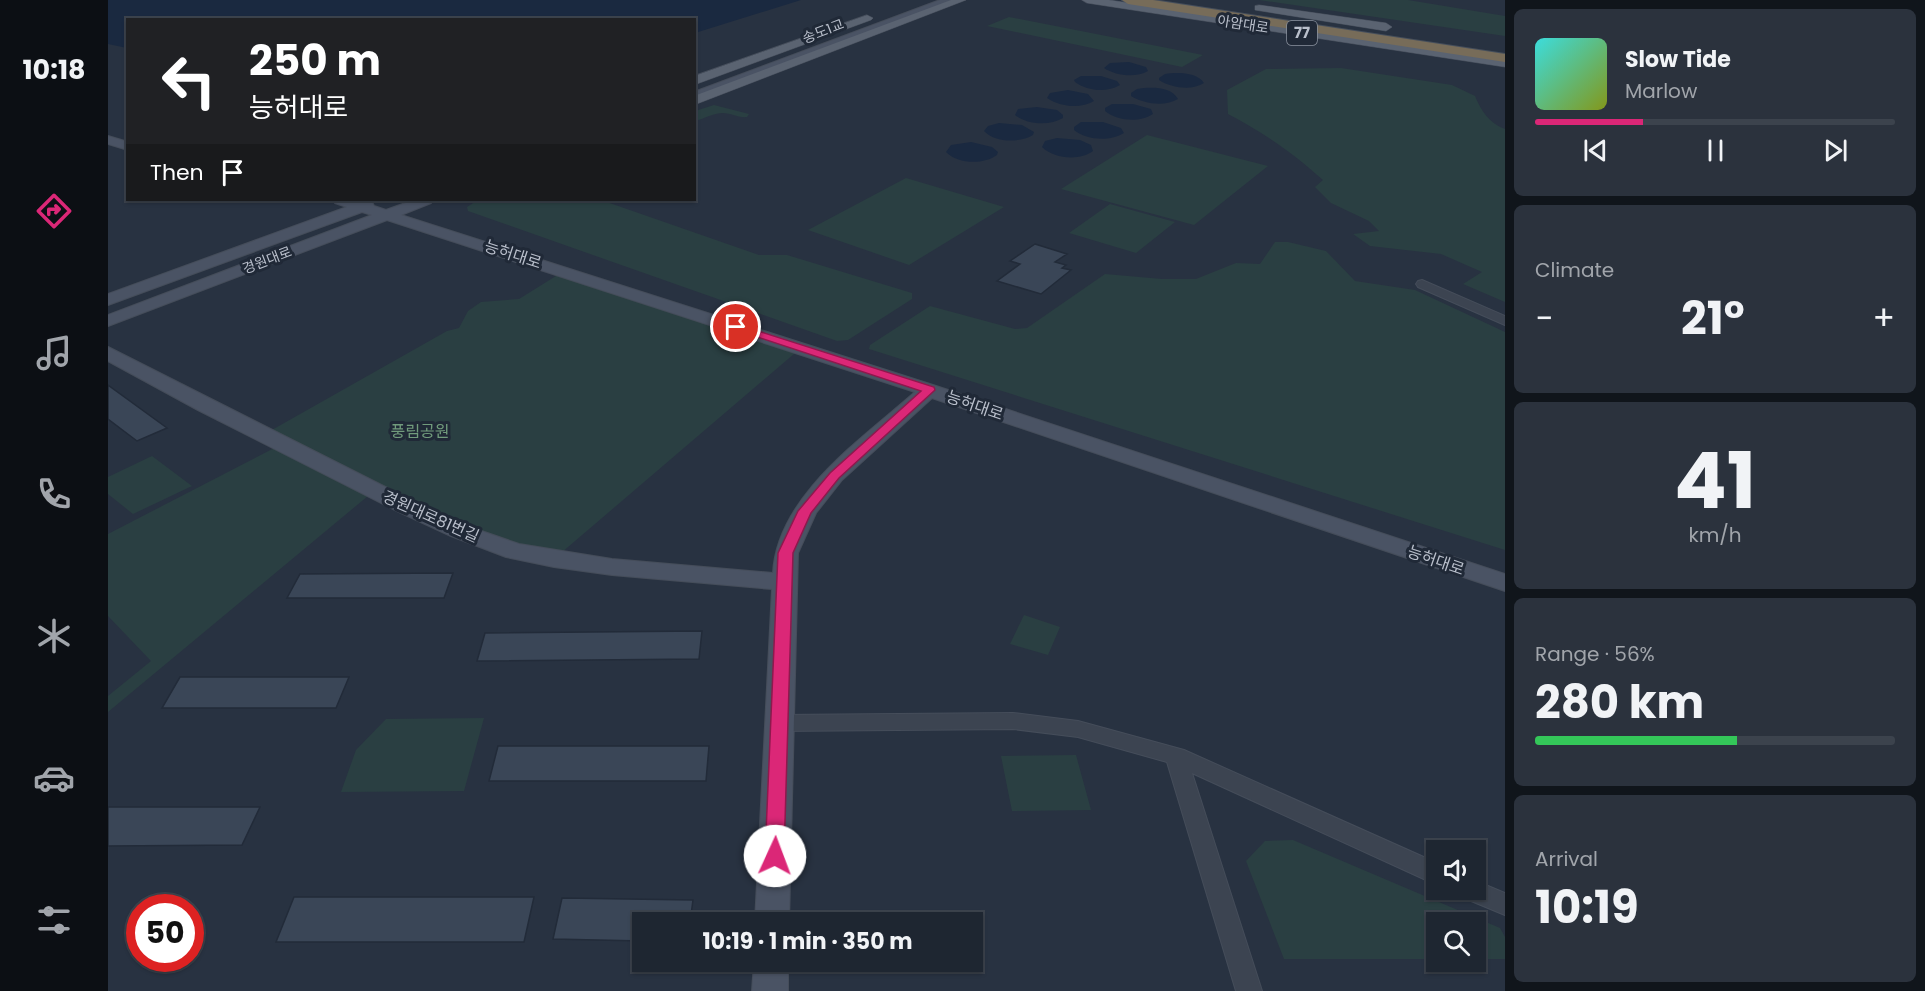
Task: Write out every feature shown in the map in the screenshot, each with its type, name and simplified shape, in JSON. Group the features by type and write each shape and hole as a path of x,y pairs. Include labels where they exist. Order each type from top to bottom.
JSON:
{"highway":[{"name":"아암대로","path":"1128,0 1505,58"},
{"name":"아암대로","path":"1157,0 1505,52"}],"main road":[{"path":"696,80 915,0"},
{"name":"송도1교","path":"696,87 934,0"},
{"name":"송도1교","path":"696,95 949,0"},
{"path":"696,100 961,0"},
{"name":"아암대로","path":"1202,0 1505,45"},
{"name":"아암대로","path":"1093,1 1505,63"},
{"name":"능허대로","path":"344,201 364,206 386,207 1505,583"},
{"name":"경원대로","path":"108,321 249,267 386,207 420,201"},
{"name":"경원대로","path":"108,300 364,206"},
{"path":"227,257 253,252 262,253 261,260 249,267"},
{"name":"경원대로81번길","path":"108,353 205,406 405,506 459,531 514,551 612,567 783,582"},
{"path":"772,912 783,582 786,553 805,511 834,475 929,390"},
{"path":"770,991 771,972"}],"street":[{"path":"1422,284 1505,321"},
{"path":"780,723 1013,721 1078,729 1176,756 1426,869"},
{"path":"1176,756 1249,991"},
{"path":"1486,896 1505,904"}],"green space":[{"path":"1259,0 1408,0 1505,16 1505,36"},
{"path":"1009,17 1203,55 1182,67 987,26"},
{"path":"1341,68 1452,85 1475,96 1487,116 1495,124 1505,129 1505,302 1463,284 1482,272 1441,254 1370,246 1353,234 1379,231 1369,221 1331,203 1315,187 1323,180 1254,128 1228,114 1227,90 1266,69"},
{"path":"714,105 749,114 744,117 719,113 696,121 696,111"},
{"path":"1147,135 1268,166 1194,225 1061,189"},
{"path":"906,178 1004,207 909,265 808,230"},
{"path":"476,201 604,201 759,255 787,255 912,293 912,299 848,340 837,341 468,211 467,207"},
{"path":"1110,204 1175,222 1136,253 1069,233"},
{"path":"1275,242 1288,242 1326,251 1355,281 1415,290 1505,332 1505,550 869,349 870,345 930,306 1015,329 1027,328 1105,274 1162,279 1196,279 1236,263 1260,264"},
{"name":"풍림공원","path":"564,271 801,348 554,559 374,491 108,712 108,696 151,661 108,616 108,534 280,445 263,435 447,331 459,328 468,311 481,302 519,299"},
{"path":"152,456 192,486 133,514 108,494 108,477"},
{"path":"1024,615 1060,627 1048,655 1010,644"},
{"path":"484,718 464,791 341,792 356,750 386,719"},
{"path":"1076,755 1091,810 1012,811 1001,756"},
{"path":"1293,840 1426,897 1426,900 1434,900 1462,912 1426,912 1426,959 1284,959 1246,861 1265,841"},
{"path":"1486,922 1500,928 1505,937 1505,959 1486,959"}],"water":[{"path":"108,0 801,0 696,33 696,18 126,18 126,48 108,44"},
{"path":"1129,62 1146,67 1148,71 1138,75 1126,75 1104,68 1110,63"},
{"path":"1165,74 1192,75 1204,83 1188,88 1175,87 1159,80"},
{"path":"1081,76 1101,76 1117,81 1120,85 1103,90 1091,89 1075,82 1074,80"},
{"path":"1137,89 1165,90 1178,99 1161,104 1148,103 1131,96 1131,93"},
{"path":"1068,90 1088,94 1094,101 1089,104 1071,106 1047,98 1050,93"},
{"path":"1112,104 1133,104 1151,109 1153,114 1142,119 1122,119 1105,111 1105,108"},
{"path":"1037,107 1057,110 1063,118 1058,121 1039,123 1026,121 1015,115 1018,109"},
{"path":"1081,122 1103,122 1121,128 1124,133 1112,138 1091,138 1074,130 1074,127"},
{"path":"999,123 1022,125 1034,132 1028,138 1001,140 984,131 988,126"},
{"path":"1057,138 1080,140 1091,145 1093,151 1081,156 1067,157 1053,154 1042,147 1045,141"},
{"path":"971,142 992,147 998,152 997,155 978,162 971,162 957,159 946,152 951,145"}],"building":[{"path":"1035,244 1067,254 1055,262 1066,265 1062,268 1071,270 1041,294 997,281 1020,264 1010,261"},
{"path":"108,385 167,428 137,441 108,419"},
{"path":"453,573 444,598 287,598 300,574"},
{"path":"702,631 699,659 477,661 485,633"},
{"path":"180,677 349,677 336,708 162,708"},
{"path":"498,746 709,746 706,781 489,781"},
{"path":"108,807 260,807 242,845 108,846"},
{"path":"294,897 534,897 524,942 276,942"},
{"path":"562,898 693,900 691,912 632,912 632,941 553,939"}],"route":[{"path":"736,327 929,390 834,475 805,511 786,553 783,582 775,856"}]}
